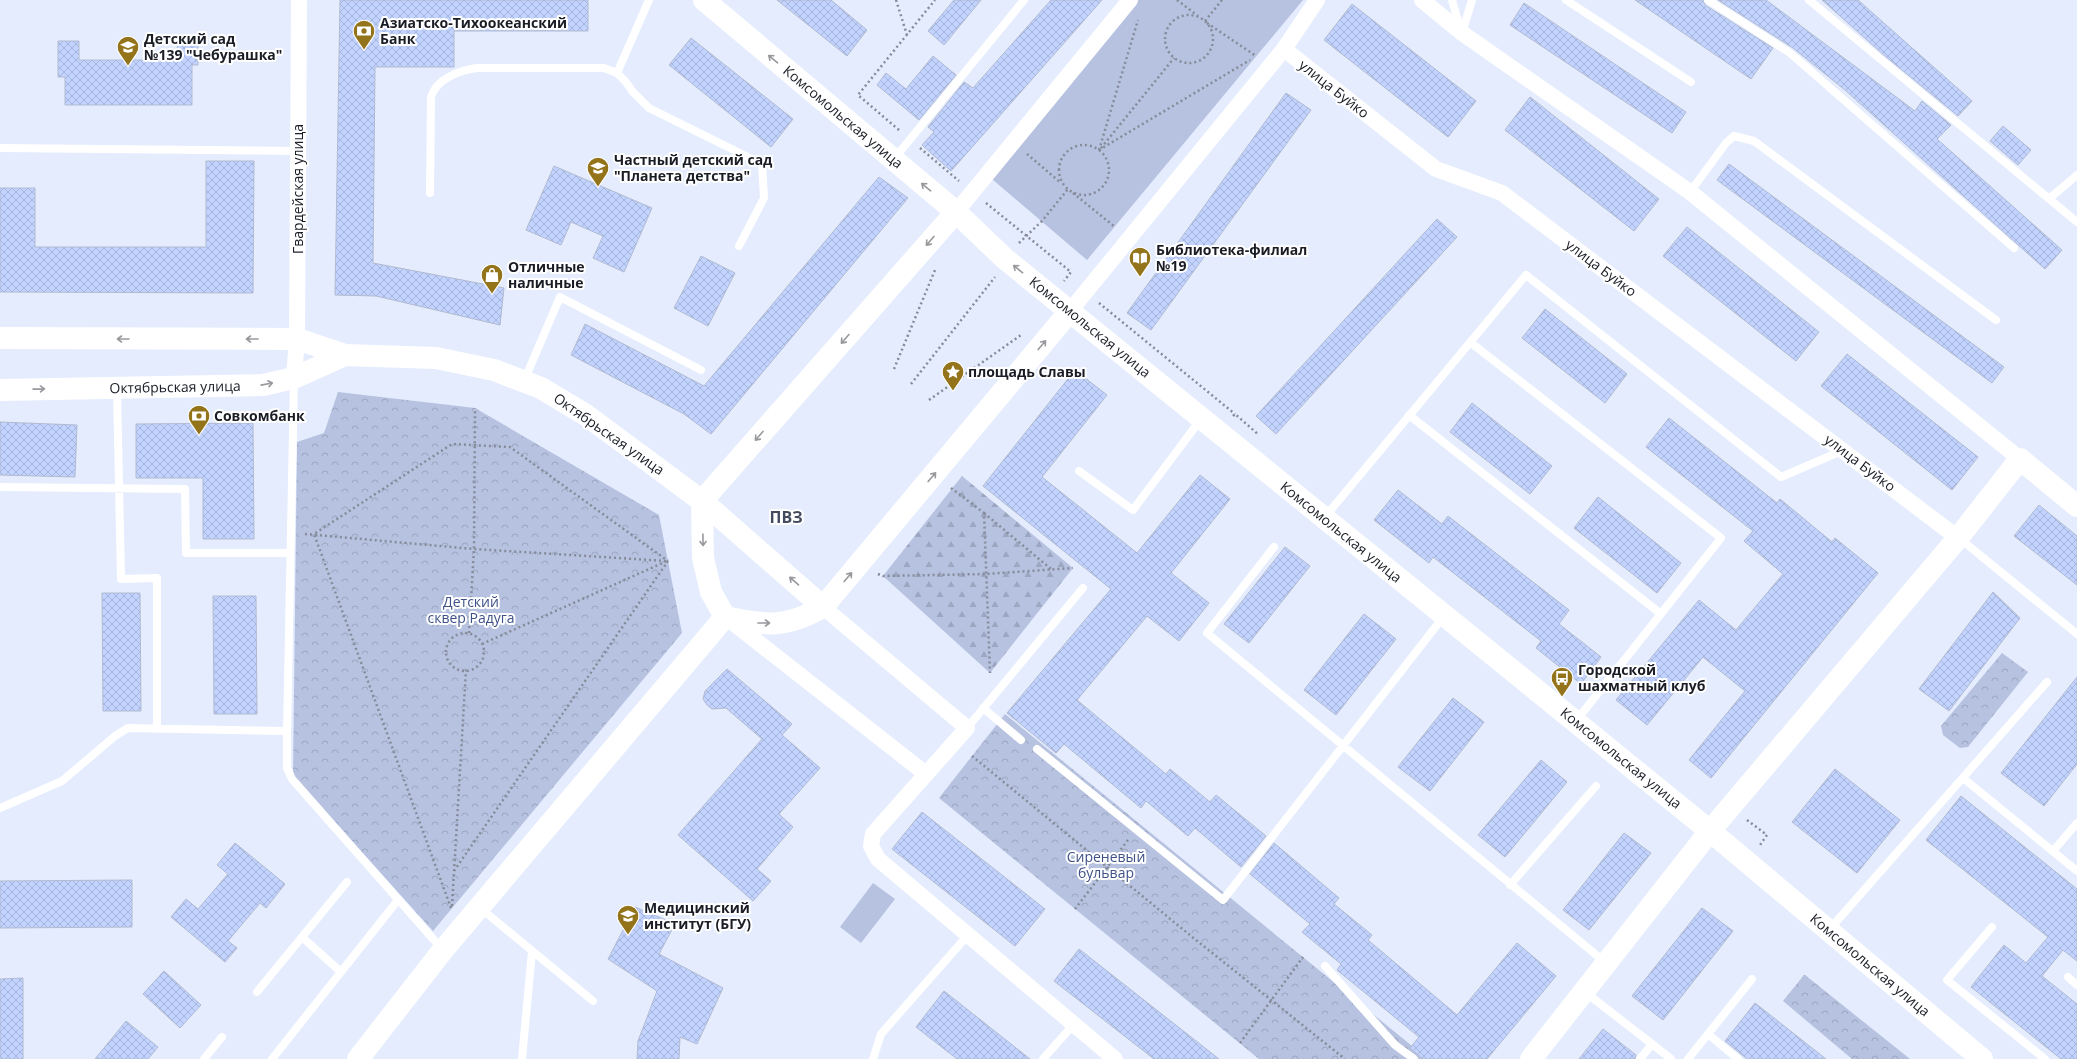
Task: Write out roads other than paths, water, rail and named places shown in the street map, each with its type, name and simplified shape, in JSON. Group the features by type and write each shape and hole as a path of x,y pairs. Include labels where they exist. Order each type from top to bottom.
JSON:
{"street":[{"name":"Гвардейская улица","path":"294,378 297,339 299,0"},
{"name":"Комсомольская улица","path":"704,0 956,212 1004,258 1710,831 1982,1059"},
{"path":"926,774 725,617 711,592 704,558 702,501 956,212 1130,0"},
{"path":"725,617 755,623 785,623 804,618 823,607 1086,292 1284,49 1317,0"},
{"path":"1422,0 1462,33 1690,192 2077,506"},
{"name":"улица Буйко","path":"1284,49 1436,169 1502,193 1844,450 1958,538"},
{"name":"Октябрьская улица","path":"0,338 297,339 345,355 436,358 494,370 541,388 586,415 702,501 823,607"},
{"name":"Октябрьская улица","path":"0,390 263,385 294,378 345,355"},
{"path":"1531,1059 1710,831 1958,538 2020,459"},
{"path":"823,607 967,728 873,834 871,846 878,859 1116,1059"},
{"path":"358,1059 443,950 725,617"}],"lane":[{"path":"617,73 649,0"},
{"path":"893,159 1024,0"},
{"path":"1452,0 1462,33"},
{"path":"1462,33 1472,0"},
{"path":"1566,0 1690,82"},
{"path":"1708,0 1790,53 2014,248"},
{"path":"1808,0 2050,198 2077,222"},
{"path":"430,193 431,97 438,84 464,71 477,68 596,67 611,70 617,73 649,108 762,164 764,198 739,246"},
{"path":"1690,192 1726,143 1734,136 1754,141 1996,320"},
{"path":"0,148 298,151"},
{"path":"2050,198 2077,176"},
{"path":"1324,518 1526,275 1782,477 1844,450"},
{"path":"524,382 560,297 702,370"},
{"path":"1470,342 1721,538 1575,722"},
{"path":"294,378 286,768 292,779 443,950"},
{"path":"117,388 122,579 157,578 157,729"},
{"path":"1409,415 1661,614"},
{"path":"1079,471 1133,510 1201,418"},
{"path":"0,487 185,489 186,553 290,553"},
{"path":"1958,538 2077,634"},
{"path":"1274,547 1207,633 1341,746 1606,963"},
{"path":"967,728 1083,588"},
{"path":"1037,749 1222,900 1444,615"},
{"path":"1829,930 2047,682"},
{"path":"983,708 1021,740"},
{"path":"0,808 62,781 115,736 128,728 287,731"},
{"path":"1963,778 2077,871"},
{"path":"1510,884 1596,786"},
{"path":"2053,851 2077,824"},
{"path":"257,992 347,882"},
{"path":"272,1059 398,900"},
{"path":"479,907 593,1001"},
{"path":"1992,927 1947,980 2045,1059"},
{"path":"873,1059 881,1034 968,935"},
{"path":"302,937 341,972"},
{"path":"522,1059 532,951"},
{"path":"1324,966 1395,1045 1414,1059"},
{"path":"2068,978 2077,985"},
{"path":"1688,1059 1752,979"},
{"path":"1584,991 1671,1059"},
{"path":"1043,1059 1074,1024"},
{"path":"1708,1034 1738,1059"},
{"path":"204,1059 222,1037"},
{"path":"1640,1059 1652,1044"}],"place":[{"name":"Азиатско-Тихоокеанский Банк","path":"364,50"},
{"name":"Детский сад №139 \"Чебурашка\"","path":"128,66"},
{"name":"Частный детский сад \"Планета детства\"","path":"598,188"},
{"name":"Библиотека-филиал №19","path":"1140,278"},
{"name":"Отличные наличные","path":"492,294"},
{"name":"площадь Славы","path":"953,392"},
{"name":"Совкомбанк","path":"199,436"},
{"name":"Городской шахматный клуб","path":"1562,698"},
{"name":"Медицинский институт (БГУ)","path":"628,936"}],"district":[{"name":"ПВЗ","path":"786,517"}],"park label":[{"name":"Детский сквер Радуга","path":"471,610"},
{"name":"Сиреневый бульвар","path":"1106,866"}]}
